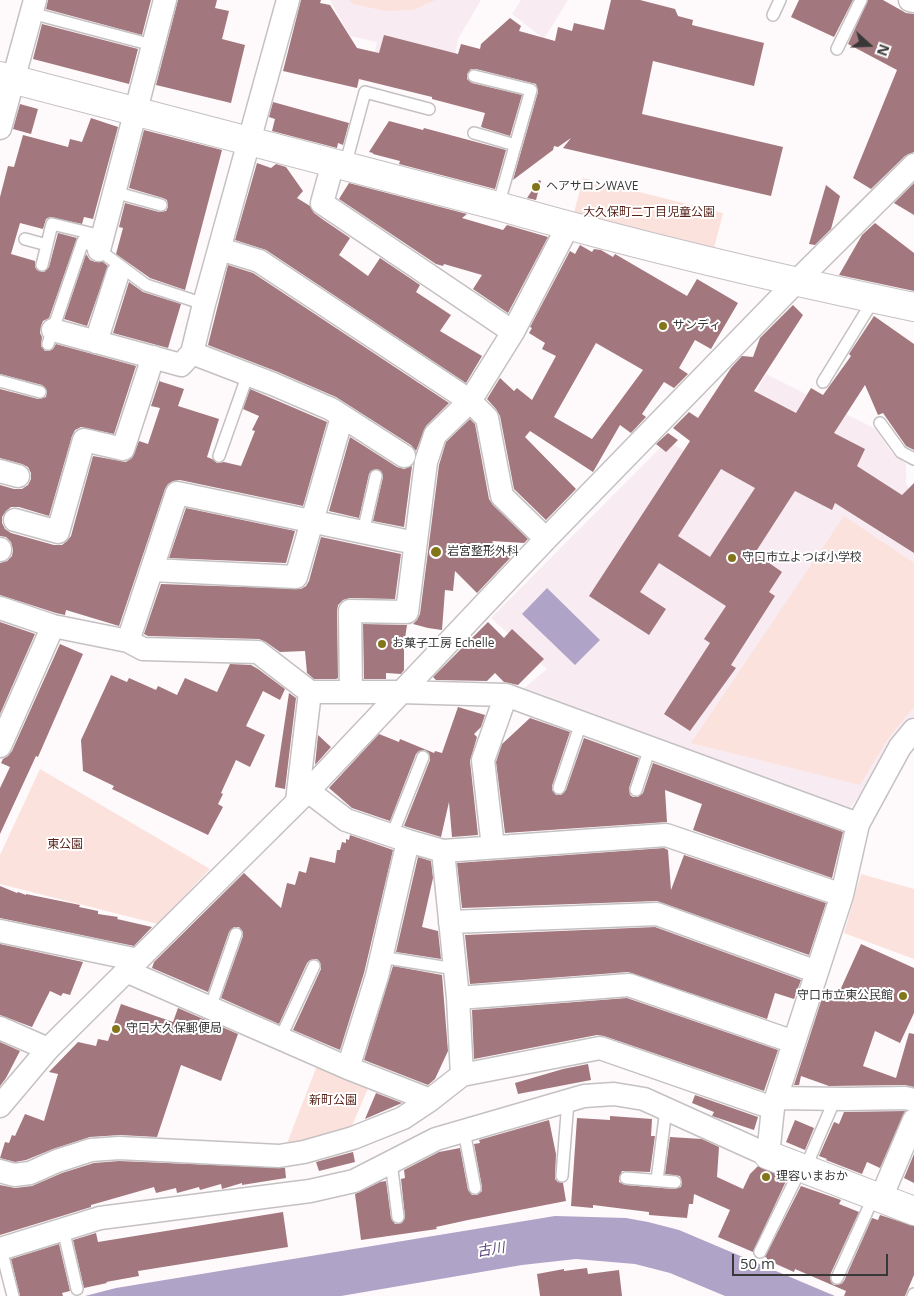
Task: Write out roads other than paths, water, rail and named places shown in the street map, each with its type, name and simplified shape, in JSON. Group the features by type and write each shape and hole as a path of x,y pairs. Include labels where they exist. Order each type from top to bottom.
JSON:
{"street":[{"path":"101,243 165,0"},
{"path":"51,337 96,342 181,365 192,353 288,0"},
{"path":"910,0 914,1"},
{"path":"0,128 7,78 33,6"},
{"path":"7,78 249,140 568,226 796,282 914,307"},
{"path":"339,164 322,203 513,332"},
{"path":"0,1106 48,1049 302,796 546,538 796,282 914,165"},
{"path":"351,692 350,611 407,612 426,462 435,435 470,401 513,332 568,226"},
{"path":"220,249 260,261 470,401 487,418 502,496 546,538"},
{"path":"96,342 119,269"},
{"path":"192,353 331,409 404,456"},
{"path":"15,520 58,532 84,440 123,448 153,357"},
{"path":"152,570 296,577 342,417"},
{"path":"128,641 177,492 415,543"},
{"path":"0,608 53,626 128,641 143,649 258,652 310,692 506,695 858,824"},
{"path":"0,746 53,626"},
{"path":"302,796 310,692"},
{"path":"493,847 483,760 506,695"},
{"path":"768,1155 774,1103 842,895 858,824 900,747 914,730"},
{"path":"302,796 346,820 444,851 666,835 842,895"},
{"path":"348,1068 381,957 400,838"},
{"path":"444,851 458,998 462,1075"},
{"path":"450,922 657,914 817,972"},
{"path":"0,931 132,966 210,1008 348,1068 430,1100"},
{"path":"458,998 630,985 794,1042"},
{"path":"0,1028 48,1049"},
{"path":"0,1172 14,1174 30,1172 91,1150 119,1148 279,1156 304,1152 353,1138 403,1118 462,1075 600,1048 774,1103 835,1099 905,1098 914,1100"},
{"path":"0,1249 100,1218 310,1191 354,1181 436,1140 584,1096 614,1094 644,1099 768,1155 914,1211"},
{"path":"878,1196 914,1120"}],"lane":[{"path":"772,15 780,0"},
{"path":"837,49 862,0"},
{"path":"33,6 141,42"},
{"path":"474,76 531,90 498,206"},
{"path":"339,164 365,92 429,109"},
{"path":"474,133 515,145"},
{"path":"114,192 161,205"},
{"path":"42,264 52,224 101,243 119,269 146,285 204,304"},
{"path":"26,239 47,245"},
{"path":"51,337 83,241 101,243"},
{"path":"823,382 874,299"},
{"path":"218,456 248,374"},
{"path":"0,380 40,392"},
{"path":"880,423 901,452 914,459"},
{"path":"363,532 376,476"},
{"path":"559,788 581,723"},
{"path":"636,790 650,748"},
{"path":"400,838 423,757"},
{"path":"210,1008 236,934"},
{"path":"381,957 455,969"},
{"path":"280,1038 314,966"},
{"path":"760,1252 803,1169 835,1099"},
{"path":"562,1176 568,1101"},
{"path":"657,1180 666,1109"},
{"path":"464,1131 475,1188"},
{"path":"391,1162 398,1217"},
{"path":"626,1178 675,1182"},
{"path":"836,1278 878,1196"},
{"path":"63,1229 77,1289"},
{"path":"0,1249 13,1296"}],"water":[{"path":"547,588 600,640 575,665 522,614"},
{"name":"古川","path":"555,1216 626,1218 679,1230 835,1296 725,1296 670,1273 635,1264 576,1259 522,1265 341,1296 85,1296 116,1288"}],"place":[{"name":"ヘアサロンWAVE","path":"536,187"},
{"name":"サンディ","path":"663,326"},
{"name":"岩宮整形外科","path":"436,552"},
{"name":"守口市立よつば小学校","path":"732,558"},
{"name":"お菓子工房 Echelle","path":"382,644"},
{"name":"守口市立東公民館","path":"903,996"},
{"name":"守口大久保郵便局","path":"116,1029"},
{"name":"理容いまおか","path":"766,1177"}],"park label":[{"name":"大久保町二丁目児童公園","path":"649,213"},
{"name":"東公園","path":"65,845"},
{"name":"新町公園","path":"333,1101"}]}
